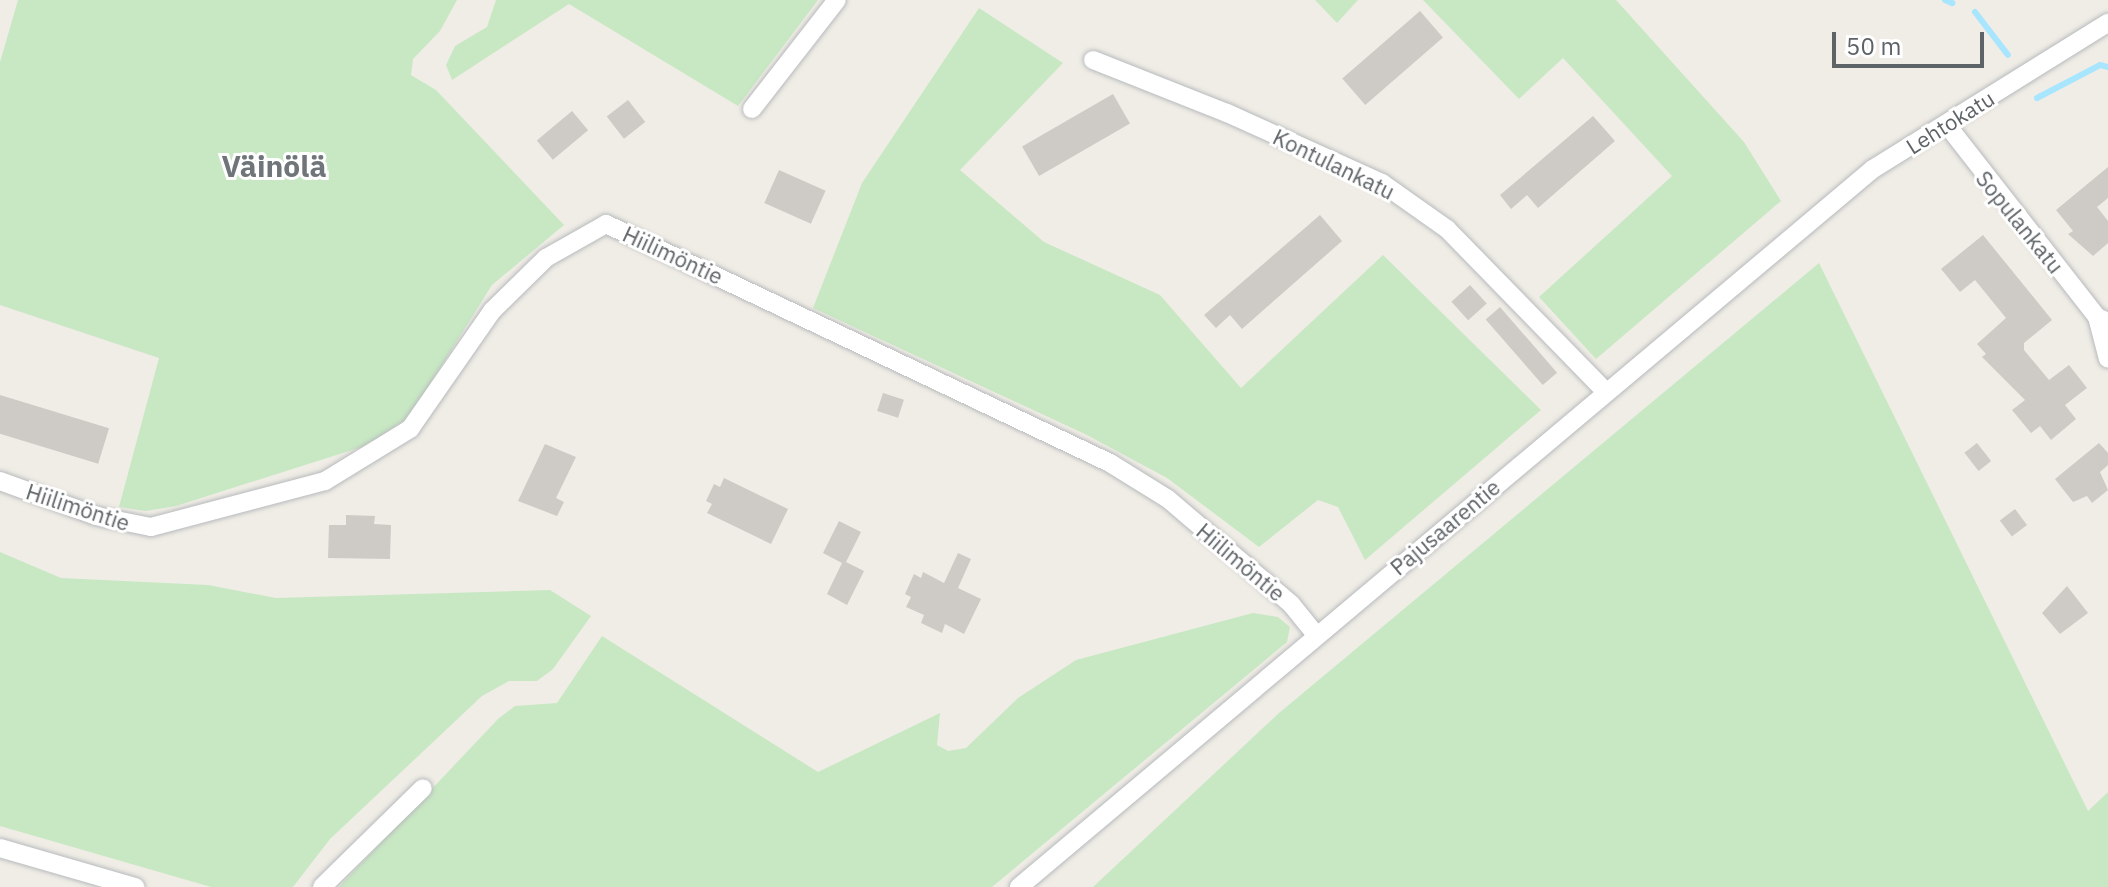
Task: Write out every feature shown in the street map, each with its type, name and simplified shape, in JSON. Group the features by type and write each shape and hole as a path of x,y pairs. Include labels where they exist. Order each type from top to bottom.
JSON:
{"street":[{"path":"752,109 837,0"},
{"name":"Lehtokatu","path":"1873,169 2108,23"},
{"name":"Kontulankatu","path":"1093,60 1227,113 1382,183 1447,229 1606,392"},
{"name":"Sopulankatu","path":"1947,125 2102,320 2108,359"},
{"name":"Pajusaarentie","path":"1019,887 1873,169"},
{"name":"Hiilimöntie","path":"0,481 96,516 151,527 325,481 410,429 492,311 546,258 606,224 1110,463 1168,499 1291,604 1317,636"},
{"path":"322,887 423,788"},
{"path":"0,848 135,887"}],"green space":[{"path":"18,0 457,0 440,31 413,59 411,75 436,90 564,225 492,285 410,416 368,445 176,506 146,511 119,507 159,358 0,305 0,62"},
{"path":"496,0 818,0 738,106 569,4 452,80 446,65 455,46 487,27"},
{"path":"1315,0 1358,0 1337,23"},
{"path":"1423,0 1616,0 1744,142 1781,201 1596,359 1539,297 1672,176 1563,58 1519,99"},
{"path":"979,8 1063,63 960,170 1044,242 1160,295 1241,388 1383,255 1541,410 1365,560 1338,507 1318,500 1259,547 1167,478 1087,435 813,308 862,183"},
{"path":"1819,263 2088,811 2108,792 2108,887 1093,887 1279,713"},
{"path":"0,552 61,578 208,585 276,598 550,590 591,616 553,669 537,681 509,681 482,696 330,839 293,887 211,887 0,826"},
{"path":"1253,613 1278,617 1290,627 1287,642 992,887 339,887 498,719 515,706 557,703 602,636 818,772 940,713 937,745 948,751 966,748 1018,698 1076,660"}],"building":[{"path":"1420,11 1443,37 1365,105 1342,79"},
{"path":"1113,94 1130,123 1039,176 1022,146"},
{"path":"628,100 645,122 624,139 607,117"},
{"path":"572,111 588,130 553,160 537,141"},
{"path":"1593,116 1615,141 1538,208 1527,195 1511,209 1500,195"},
{"path":"2108,167 2108,198 2097,207 2108,221 2108,243 2093,256 2068,234 2073,231 2056,210"},
{"path":"779,170 826,191 811,224 764,203"},
{"path":"1320,215 1342,241 1242,329 1230,315 1216,328 1204,315"},
{"path":"1983,235 2052,320 2024,343 2024,350 2049,380 2069,365 2087,388 2065,405 2076,419 2051,440 2040,426 2031,433 2012,410 2025,400 1982,357 1986,354 1977,344 2006,318 1975,280 1960,292 1941,269"},
{"path":"1470,285 1487,304 1468,320 1451,302"},
{"path":"1500,307 1557,373 1543,385 1486,319"},
{"path":"883,393 904,400 898,418 877,411"},
{"path":"0,395 109,428 98,464 0,434"},
{"path":"1977,443 1991,461 1979,471 1964,453"},
{"path":"2099,443 2108,453 2108,465 2100,472 2108,490 2092,503 2087,496 2073,502 2055,479"},
{"path":"545,444 576,457 556,498 564,502 557,516 518,501"},
{"path":"724,478 788,509 771,544 707,513 712,504 706,501 714,484 720,487"},
{"path":"2015,509 2027,525 2012,536 2000,520"},
{"path":"346,515 375,516 374,524 391,525 390,559 328,558 329,525 346,525"},
{"path":"839,521 861,532 846,562 864,571 847,605 827,594 842,563 823,553"},
{"path":"958,553 971,559 958,588 981,599 964,634 945,624 942,633 921,623 924,615 906,607 911,597 905,594 914,574 921,578 923,572 944,583"},
{"path":"2067,586 2088,613 2060,634 2042,613"}],"waterway":[{"path":"1945,0 1952,3"},
{"path":"1975,12 2008,55"},
{"path":"2037,98 2100,65 2108,67"}],"district":[{"name":"Väinölä","path":"274,166"}]}
